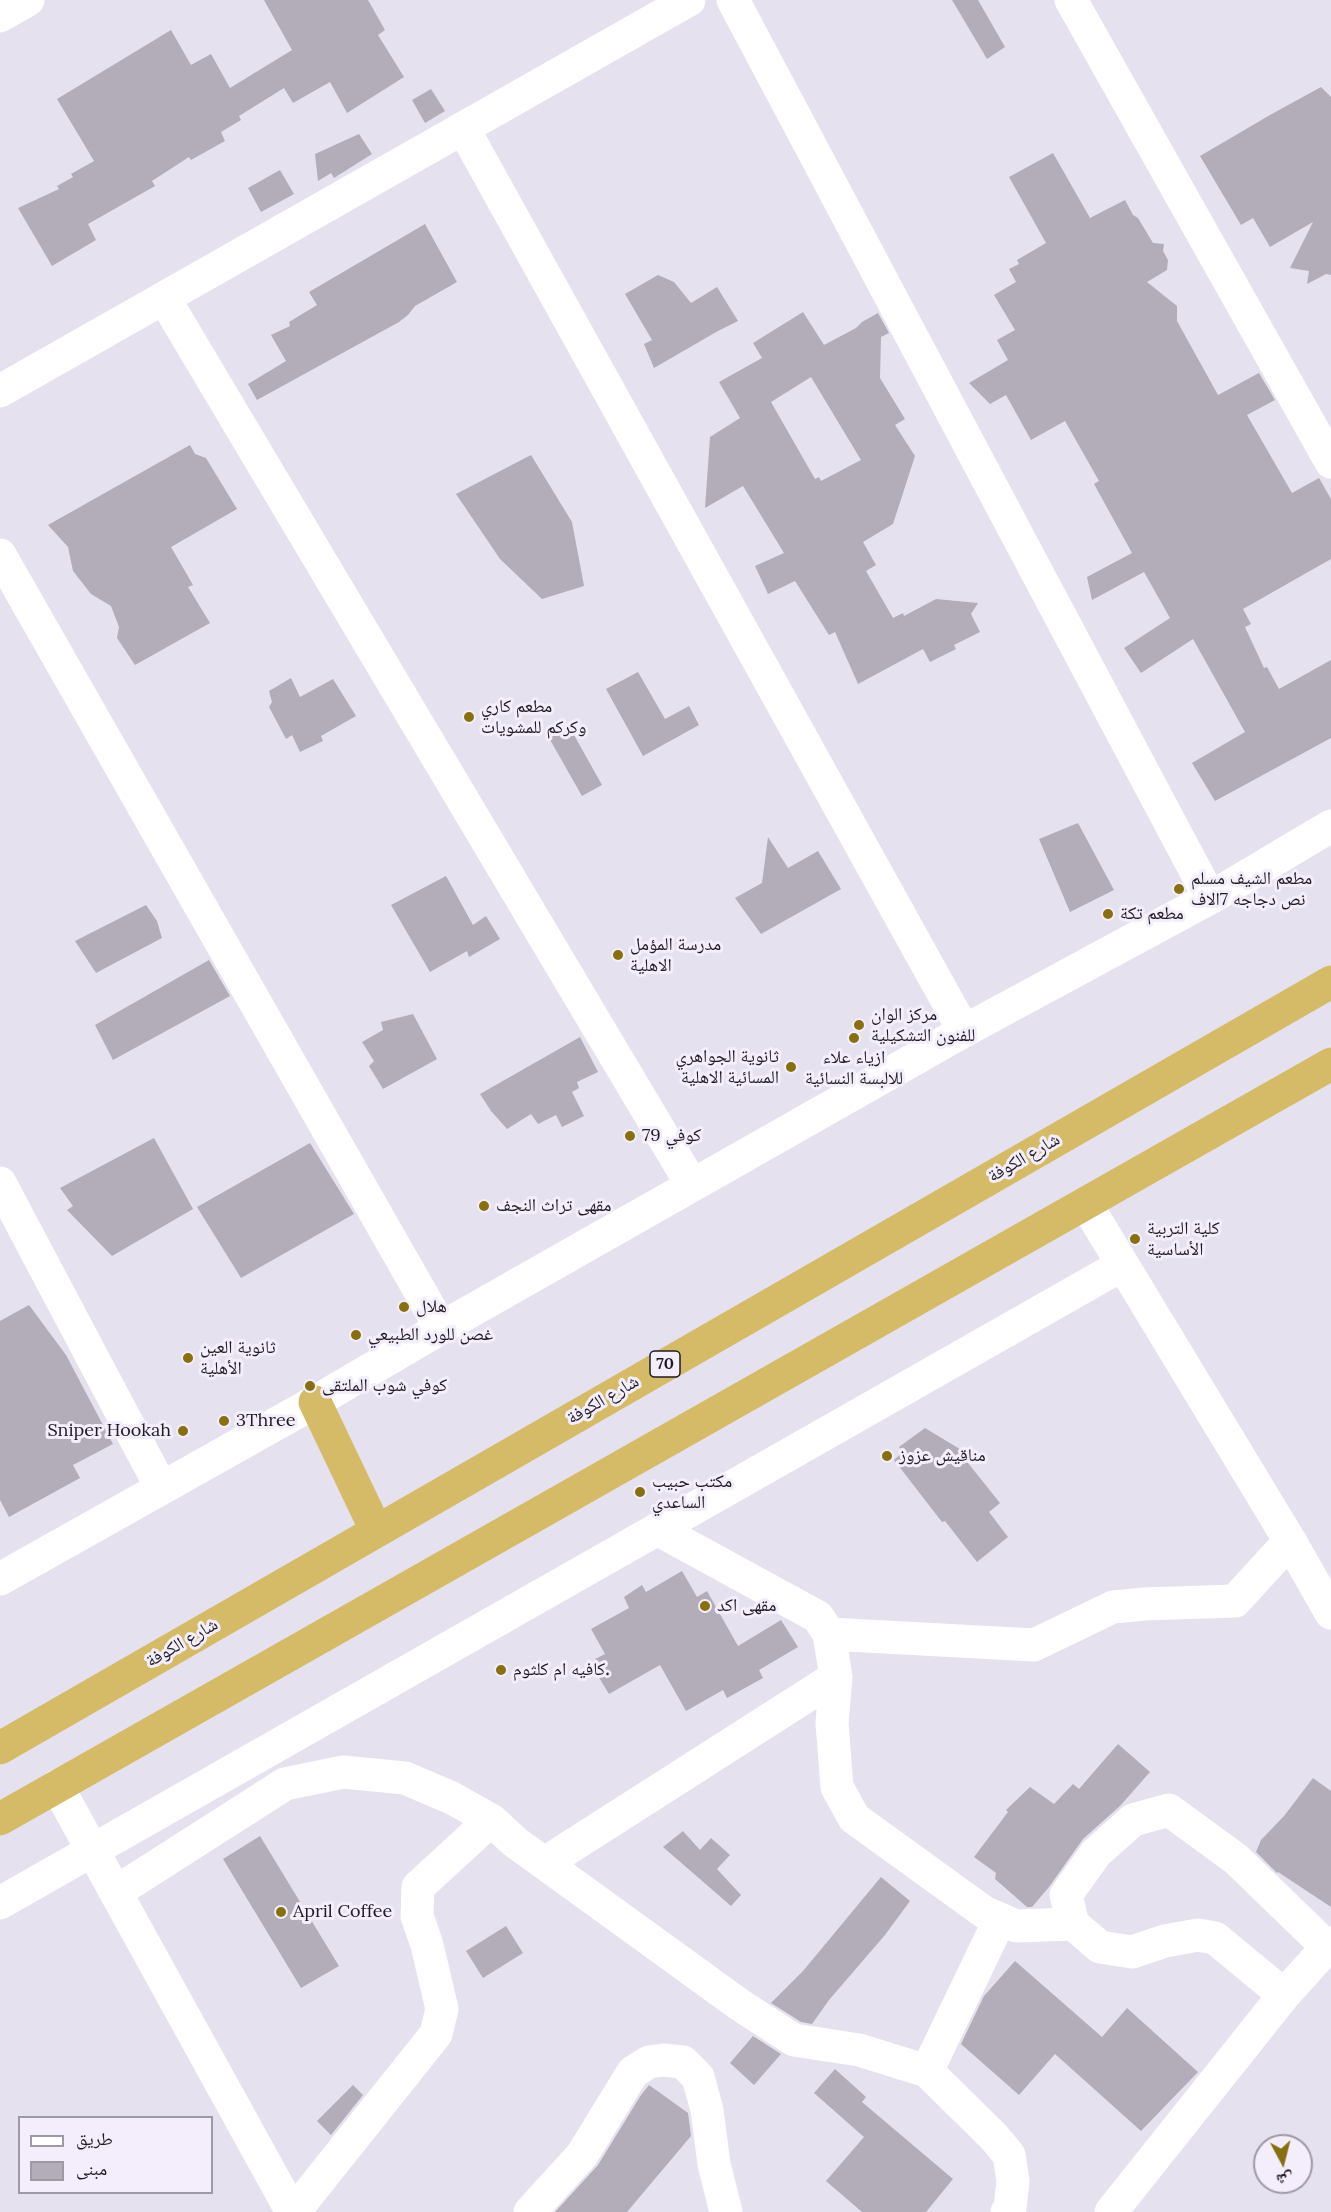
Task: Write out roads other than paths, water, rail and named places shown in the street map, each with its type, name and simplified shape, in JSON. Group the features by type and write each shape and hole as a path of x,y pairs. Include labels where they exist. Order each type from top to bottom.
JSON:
{"highway":[{"name":"شارع الكوفة","path":"0,1748 1331,982"},
{"path":"0,1819 1331,1064"},
{"path":"315,1402 376,1530"}],"street":[{"path":"0,16 28,0"},
{"path":"0,392 689,0"},
{"path":"733,0 1210,898"},
{"path":"1071,0 1331,462"},
{"path":"464,128 964,1030"},
{"path":"164,298 692,1185"},
{"path":"0,555 441,1328"},
{"path":"0,1579 315,1402 964,1030 1210,898 1331,826"},
{"path":"0,1183 161,1487"},
{"path":"1086,1204 1290,1541 1331,1613"},
{"path":"0,1903 1122,1265"},
{"path":"657,1529 818,1617 829,1634 836,1677 832,1724 837,1787 854,1818 984,1912 1016,1926 1073,1924"},
{"path":"829,1634 1034,1645 1113,1607 1234,1601 1290,1541"},
{"path":"545,1863 836,1677"},
{"path":"116,1892 285,1784 343,1772 405,1778 452,1798 491,1820 515,1842 740,2005 794,2040 859,2050 927,2071 1010,2155 1013,2181 1010,2208 1007,2212"},
{"path":"57,1786 293,2212 436,2034 442,2008 417,1916 418,1887 491,1820"},
{"path":"1125,2207 1284,1995 1329,1945 1236,1859 1169,1810 1133,1820 1096,1852 1066,1894 1073,1924 1100,1947 1132,1952 1165,1941 1198,1935 1215,1938 1284,1995"},
{"path":"927,2071 1000,1919"},
{"path":"530,2212 582,2155 633,2072 649,2061 663,2060 683,2062 698,2077 707,2110 714,2164 726,2212"}],"place":[{"name":"مطعم كاري وكركم للمشويات","path":"469,717"},
{"name":"مطعم الشيف مسلم نص دجاجه 7الاف","path":"1179,889"},
{"name":"مطعم تكة","path":"1108,914"},
{"name":"مدرسة المؤمل الاهلية","path":"618,955"},
{"name":"مركز الوان للفنون التشكيلية","path":"859,1025"},
{"name":"ازياء علاء للالبسة النسائية","path":"854,1038"},
{"name":"ثانوية الجواهري المسائية الاهلية","path":"791,1067"},
{"name":"كوفي 79","path":"630,1136"},
{"name":"مقهى تراث النجف","path":"484,1206"},
{"name":"كلية التربية الأساسية","path":"1135,1239"},
{"name":"هلال","path":"404,1307"},
{"name":"غصن للورد الطبيعي","path":"356,1335"},
{"name":"ثانوية العين الأهلية","path":"188,1358"},
{"name":"كوفي شوب الملتقى","path":"310,1386"},
{"name":"3Three","path":"224,1421"},
{"name":"Sniper Hookah","path":"183,1431"},
{"name":"مناقيش عزوز","path":"887,1456"},
{"name":"مكتب حبيب الساعدي","path":"640,1492"},
{"name":"مقهى اكد","path":"705,1606"},
{"name":"كافيه ام كلثوم.","path":"501,1670"},
{"name":"April Coffee","path":"281,1912"}]}
